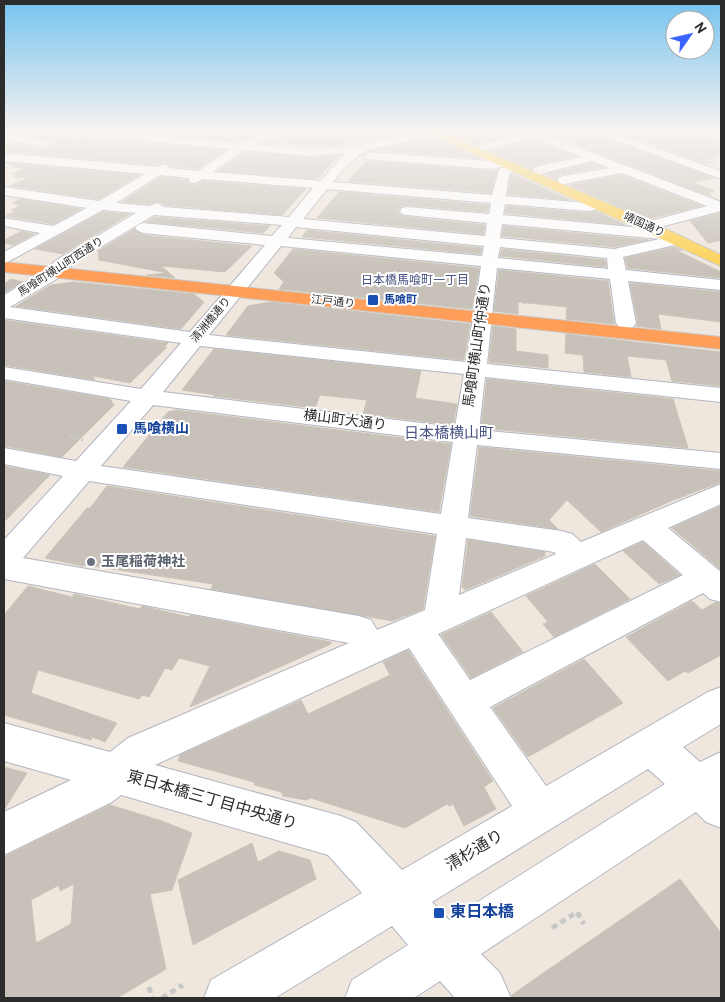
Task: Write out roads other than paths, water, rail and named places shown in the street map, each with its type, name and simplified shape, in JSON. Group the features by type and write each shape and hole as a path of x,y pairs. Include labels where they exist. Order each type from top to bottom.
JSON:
{"highway":[{"name":"江戸通り","path":"4,261 58,269 484,314 721,343"},
{"name":"江戸通り","path":"484,314 626,323 721,333"}],"main road":[{"name":"靖国通り","path":"550,178 598,196 648,226"},
{"name":"靖国通り","path":"560,178 721,261"},
{"name":"靖国通り","path":"669,233 721,250"}],"street":[{"path":"108,178 143,181"},
{"path":"4,261 148,178"},
{"path":"191,190 198,178"},
{"name":"清洲橋通り","path":"4,560 147,397 293,222 316,203 326,178"},
{"path":"330,178 497,209 669,233"},
{"path":"333,178 466,192"},
{"name":"馬喰町横山町仲通り","path":"427,623 452,526 484,314 490,252 502,178"},
{"path":"564,180 576,178"},
{"path":"646,178 721,207"},
{"path":"624,186 653,178"},
{"path":"109,188 128,190"},
{"path":"4,191 101,206 293,222 490,252 618,276 721,286"},
{"name":"馬喰町横山町西通り","path":"4,303 172,196"},
{"path":"397,210 588,207 598,196"},
{"path":"293,201 316,203"},
{"path":"126,226 276,242 490,252 614,254 669,233 721,207"},
{"path":"4,222 56,231"},
{"path":"648,226 669,233"},
{"path":"614,254 626,323"},
{"path":"4,312 195,340 721,395"},
{"name":"横山町大通り","path":"4,373 147,397 466,436 721,461"},
{"path":"4,456 83,471 562,542 577,556"},
{"path":"4,834 98,788 142,751 721,493"},
{"path":"465,701 714,584 646,526"},
{"path":"4,567 359,630 370,649"},
{"path":"427,623 465,701 540,812"},
{"name":"清杉通り","path":"229,998 721,704"},
{"name":"東日本橋三丁目中央通り","path":"4,742 341,838 445,950 482,991 486,998"},
{"path":"370,998 445,950 714,788 652,746"}],"place":[{"name":"馬喰町","path":"373,300"},
{"name":"馬喰横山","path":"122,429"},
{"name":"玉尾稲荷神社","path":"91,562"},
{"name":"東日本橋","path":"439,913"}],"district":[{"name":"日本橋馬喰町一丁目","path":"415,281"},
{"name":"日本橋横山町","path":"449,434"}]}
